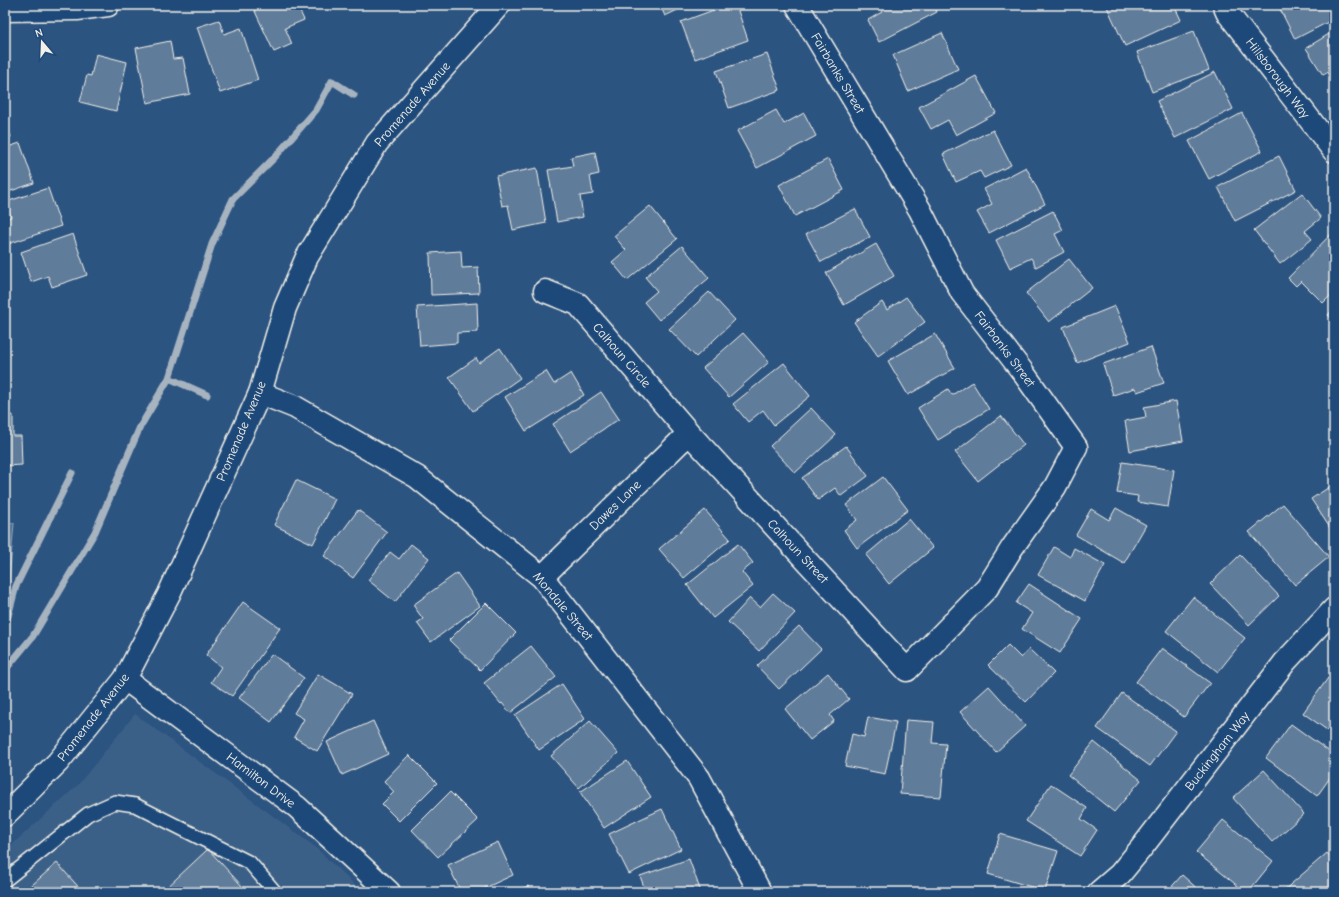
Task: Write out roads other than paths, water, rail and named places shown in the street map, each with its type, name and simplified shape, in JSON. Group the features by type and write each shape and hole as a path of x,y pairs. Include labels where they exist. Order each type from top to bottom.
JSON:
{"street":[{"path":"5,10 77,9 108,5"},
{"name":"Promenade Avenue","path":"5,815 58,762 125,679 170,594 260,393 285,308 307,257 377,143 499,5"},
{"name":"Fairbanks Street","path":"797,5 920,210 962,293 1022,371 1076,448 1055,487 1012,548 987,588 907,670"},
{"name":"Hillsborough Way","path":"1224,5 1227,12 1334,151"},
{"name":"Calhoun Circle","path":"544,291 578,304 689,433"},
{"name":"Mondale Street","path":"260,393 295,407 417,477 542,577 699,778 760,892"},
{"name":"Calhoun Street","path":"689,433 907,670"},
{"name":"Dawes Lane","path":"542,577 689,433"},
{"name":"Buckingham Way","path":"1099,892 1120,874 1285,662 1334,609"},
{"name":"Hamilton Drive","path":"125,679 298,807 388,892"}],"lane":[{"path":"5,880 88,814 115,802 135,805 250,863 275,892"}],"waterway":[{"path":"169,378 212,244 233,199 275,157 316,110 332,81 354,95"},
{"path":"5,670 33,636 95,532 140,427 169,378 207,395"},
{"path":"5,627 16,586 72,473"}]}
